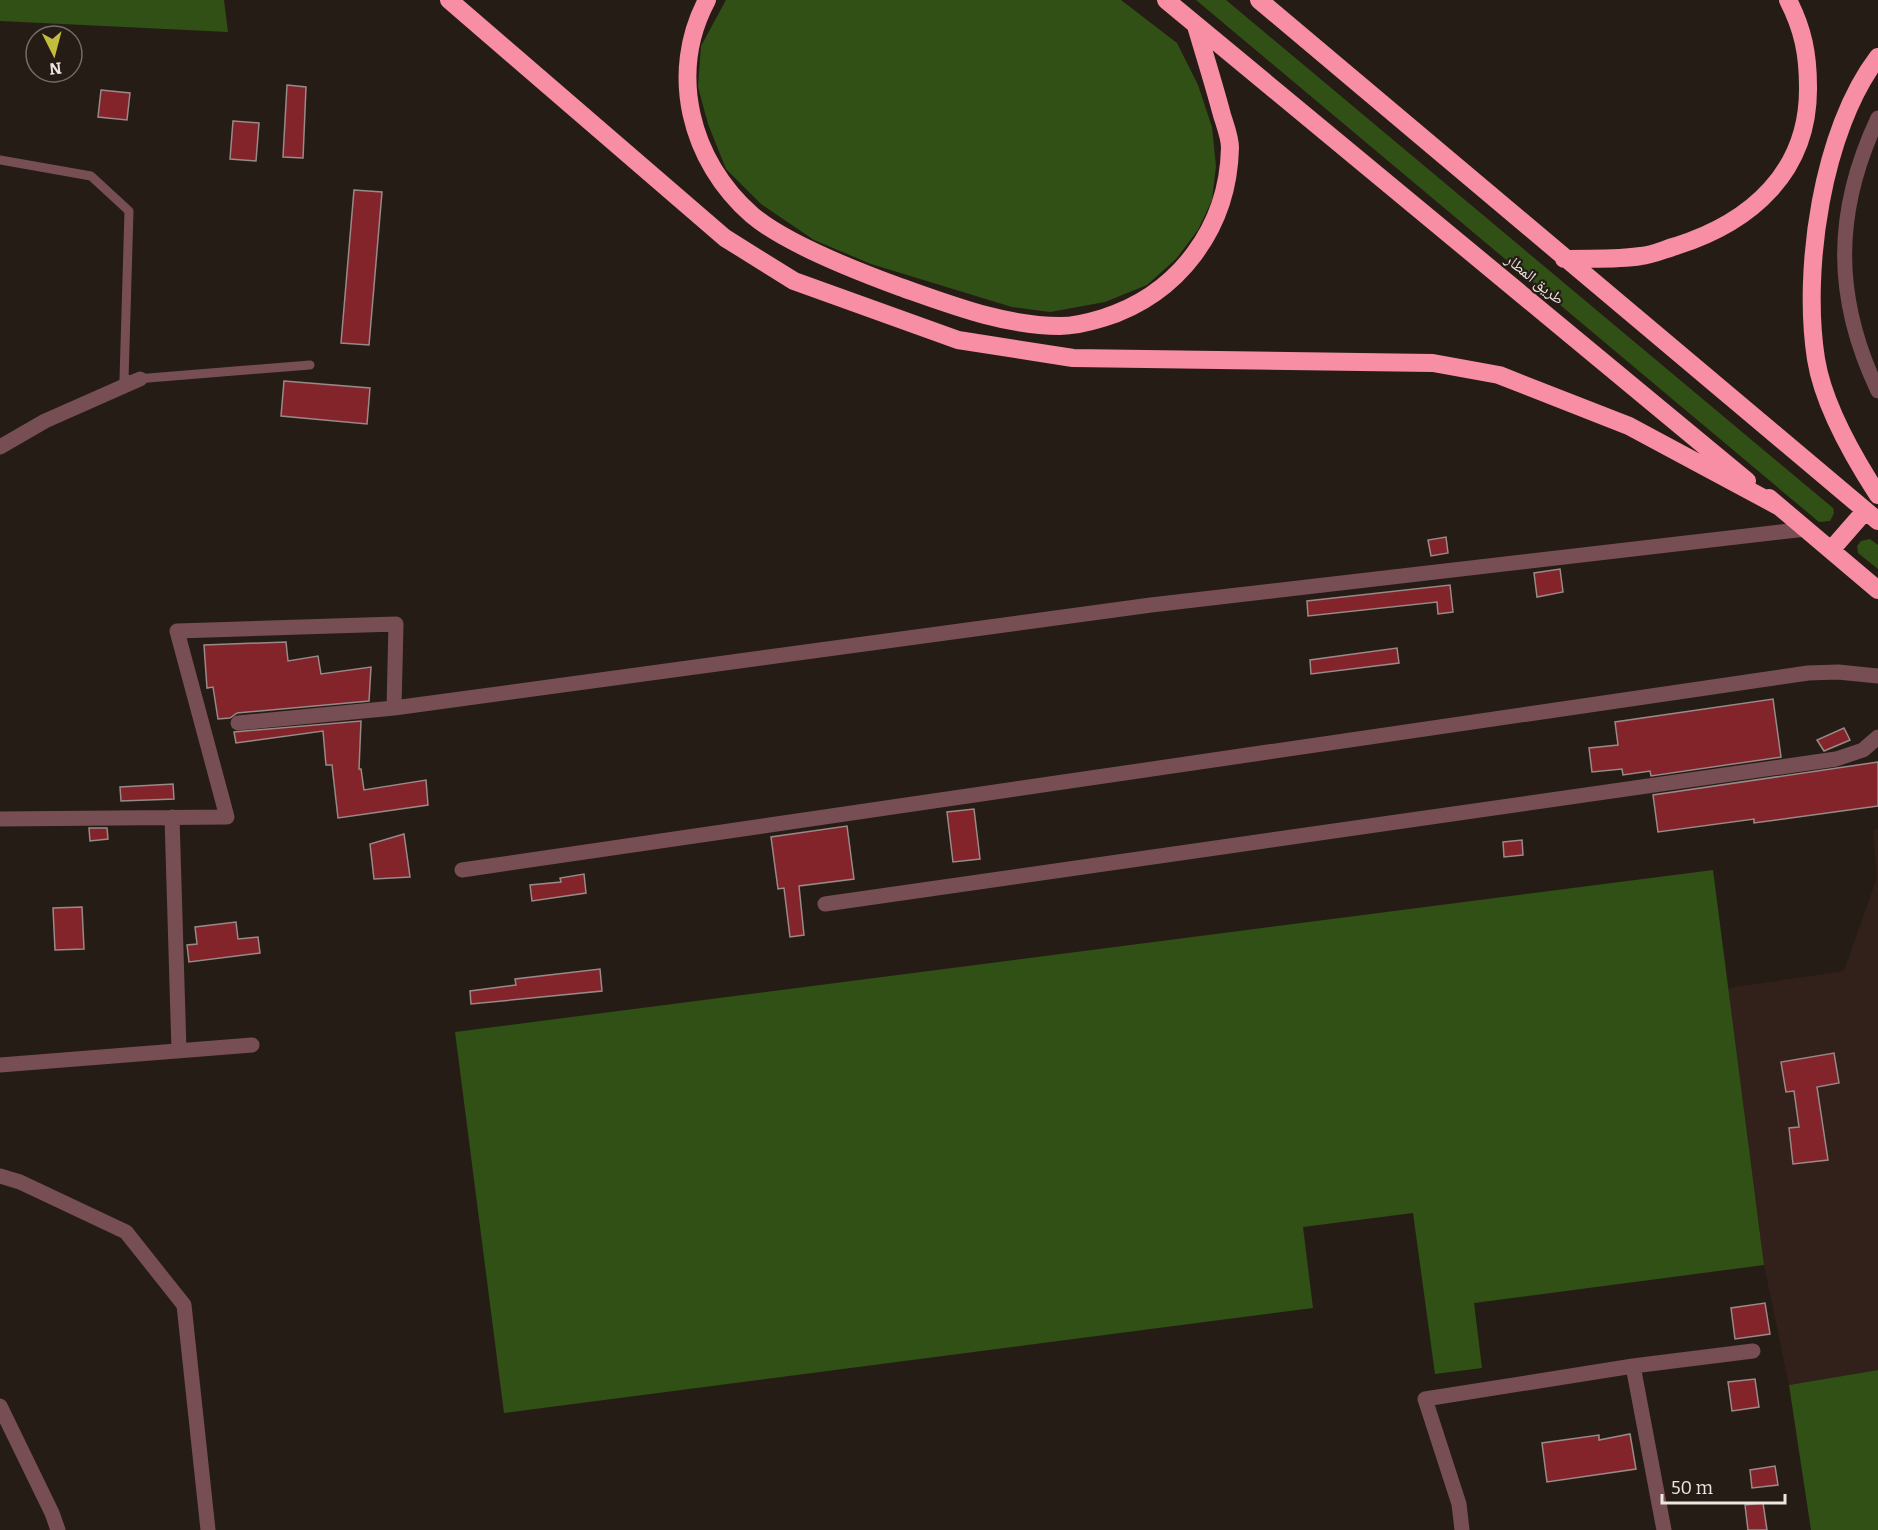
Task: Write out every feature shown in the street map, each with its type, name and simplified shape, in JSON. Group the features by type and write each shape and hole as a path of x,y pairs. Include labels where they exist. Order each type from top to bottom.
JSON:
{"highway":[{"path":"449,0 725,238 794,281 958,340 1073,358 1432,363 1499,375 1629,426 1778,506"},
{"path":"707,0 691,37 685,70 687,102 708,159 730,192 753,216 779,232 864,274 962,309 1012,321 1061,326 1122,312 1148,298 1192,261 1207,238 1226,185 1230,145 1196,26"},
{"name":"طريق المطار","path":"1166,0 1878,590"},
{"name":"طريق المطار","path":"1259,0 1563,259 1871,516"},
{"path":"1563,259 1642,256 1698,239 1732,222 1761,200 1785,174 1796,152 1809,109 1808,55 1800,24 1788,0"},
{"path":"1878,57 1846,112 1834,141 1819,217 1813,276 1813,319 1816,360 1826,394 1863,473 1878,495"},
{"path":"1831,550 1871,516"}],"street":[{"path":"1878,118 1854,176 1843,246 1853,325 1865,363 1878,391"},
{"path":"0,447 45,421 140,379"},
{"path":"238,723 394,708 1151,605 1806,529"},
{"path":"0,819 227,817 177,631 396,624 394,708"},
{"path":"462,870 1808,673 1838,672 1878,676"},
{"path":"825,904 1836,759 1863,750 1878,737"},
{"path":"172,817 179,1051"},
{"path":"0,1065 252,1045"},
{"path":"0,1176 20,1182 126,1232 184,1305 208,1530"},
{"path":"1462,1530 1459,1504 1425,1399 1633,1366 1753,1351"},
{"path":"1633,1366 1664,1530"},
{"path":"0,1406 58,1530"}],"lane":[{"path":"0,160 91,176 129,211 124,380 310,365"}],"shaded area":[{"path":"1878,829 1878,1370 1789,1385 1764,1265 1728,988 1844,971 1877,877 1873,830"}],"green space":[{"path":"0,0 224,0 228,32 84,24 0,21"},
{"path":"726,0 1121,0 1177,43 1198,85 1212,127 1216,166 1212,200 1198,230 1176,259 1147,285 1105,302 1050,312 1012,307 871,264 814,240 761,204 726,169 708,124 698,87 701,46"},
{"path":"1196,0 1226,0 1833,508 1834,513 1830,521 1819,522"},
{"path":"1870,539 1878,545 1878,569 1858,553 1857,546 1861,541"},
{"path":"1713,870 1764,1265 1474,1303 1482,1368 1435,1374 1413,1213 1303,1227 1313,1308 504,1413 455,1032"},
{"path":"1878,1370 1878,1530 1811,1530 1789,1385"}],"building":[{"path":"287,85 306,87 303,158 283,157"},
{"path":"101,90 130,93 127,120 98,117"},
{"path":"233,121 259,123 256,161 230,159"},
{"path":"354,190 382,192 369,345 341,343"},
{"path":"284,381 370,388 367,424 281,416"},
{"path":"1446,537 1448,553 1431,556 1428,540"},
{"path":"1560,569 1563,592 1537,597 1534,573"},
{"path":"1450,585 1453,612 1438,614 1437,602 1308,616 1307,601"},
{"path":"286,642 288,661 318,656 321,674 371,667 369,701 237,713 230,718 218,719 213,687 207,688 204,645"},
{"path":"1397,648 1399,663 1311,674 1310,660"},
{"path":"1773,699 1781,757 1651,776 1650,771 1623,775 1622,769 1592,772 1589,748 1618,745 1615,722"},
{"path":"361,721 359,769 361,769 364,790 426,780 428,805 338,818 332,765 326,765 323,731 236,743 234,732"},
{"path":"1844,728 1850,740 1824,751 1817,740"},
{"path":"1878,762 1878,806 1754,823 1754,819 1658,832 1653,795"},
{"path":"173,784 174,799 121,801 120,787"},
{"path":"974,809 980,859 953,862 947,812"},
{"path":"847,826 854,879 799,886 804,935 790,937 784,888 778,889 771,837"},
{"path":"89,828 107,828 108,839 90,841"},
{"path":"404,834 410,877 374,879 370,844"},
{"path":"1522,840 1523,855 1504,857 1503,842"},
{"path":"584,874 586,893 532,901 530,885 561,882 560,878"},
{"path":"82,907 84,949 55,950 53,908"},
{"path":"236,922 238,939 258,937 260,953 189,962 187,945 197,944 195,927"},
{"path":"600,969 602,991 471,1004 470,991 516,985 515,979"},
{"path":"1834,1053 1839,1083 1817,1087 1828,1160 1793,1164 1789,1128 1799,1127 1794,1091 1786,1092 1781,1062"},
{"path":"1765,1303 1770,1334 1735,1339 1731,1308"},
{"path":"1755,1379 1759,1407 1732,1411 1728,1382"},
{"path":"1630,1434 1636,1469 1547,1482 1542,1443 1599,1435 1599,1440"},
{"path":"1775,1466 1778,1485 1752,1488 1750,1470"},
{"path":"1763,1503 1767,1530 1748,1530 1745,1505"}]}
